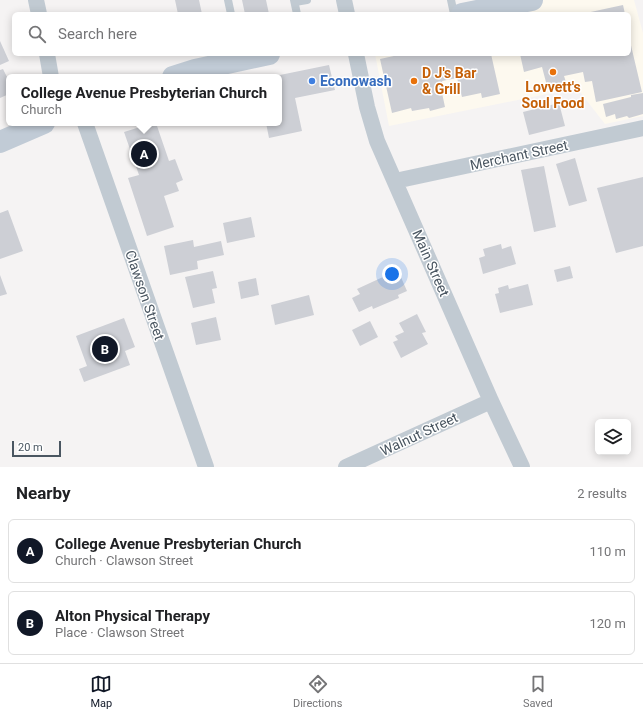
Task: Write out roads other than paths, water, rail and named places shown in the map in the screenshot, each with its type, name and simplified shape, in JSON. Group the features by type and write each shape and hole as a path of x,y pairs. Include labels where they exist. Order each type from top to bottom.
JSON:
{"main road":[{"path":"472,12 532,0"},
{"path":"183,74 234,58 252,56"},
{"path":"0,142 37,126"}],"street":[{"path":"36,0 39,12"},
{"path":"344,0 347,12"},
{"path":"46,56 50,74"},
{"name":"Main Street","path":"356,56 374,132 491,401 522,467"},
{"name":"Clawson Street","path":"86,126 206,467"},
{"name":"Merchant Street","path":"396,182 643,128"},
{"name":"Walnut Street","path":"349,466 491,401"}],"lane":[{"path":"228,0 231,12"},
{"path":"297,12 295,1 306,0"},
{"path":"451,0 454,12"}],"place":[{"name":"Lovvett's Soul Food","path":"553,72"},
{"name":"Econowash","path":"312,81"},
{"name":"D J's Bar & Grill","path":"414,81"},
{"name":"College Avenue Presbyterian Church","path":"144,154"},
{"name":"Alton Physical Therapy","path":"105,349"}]}
